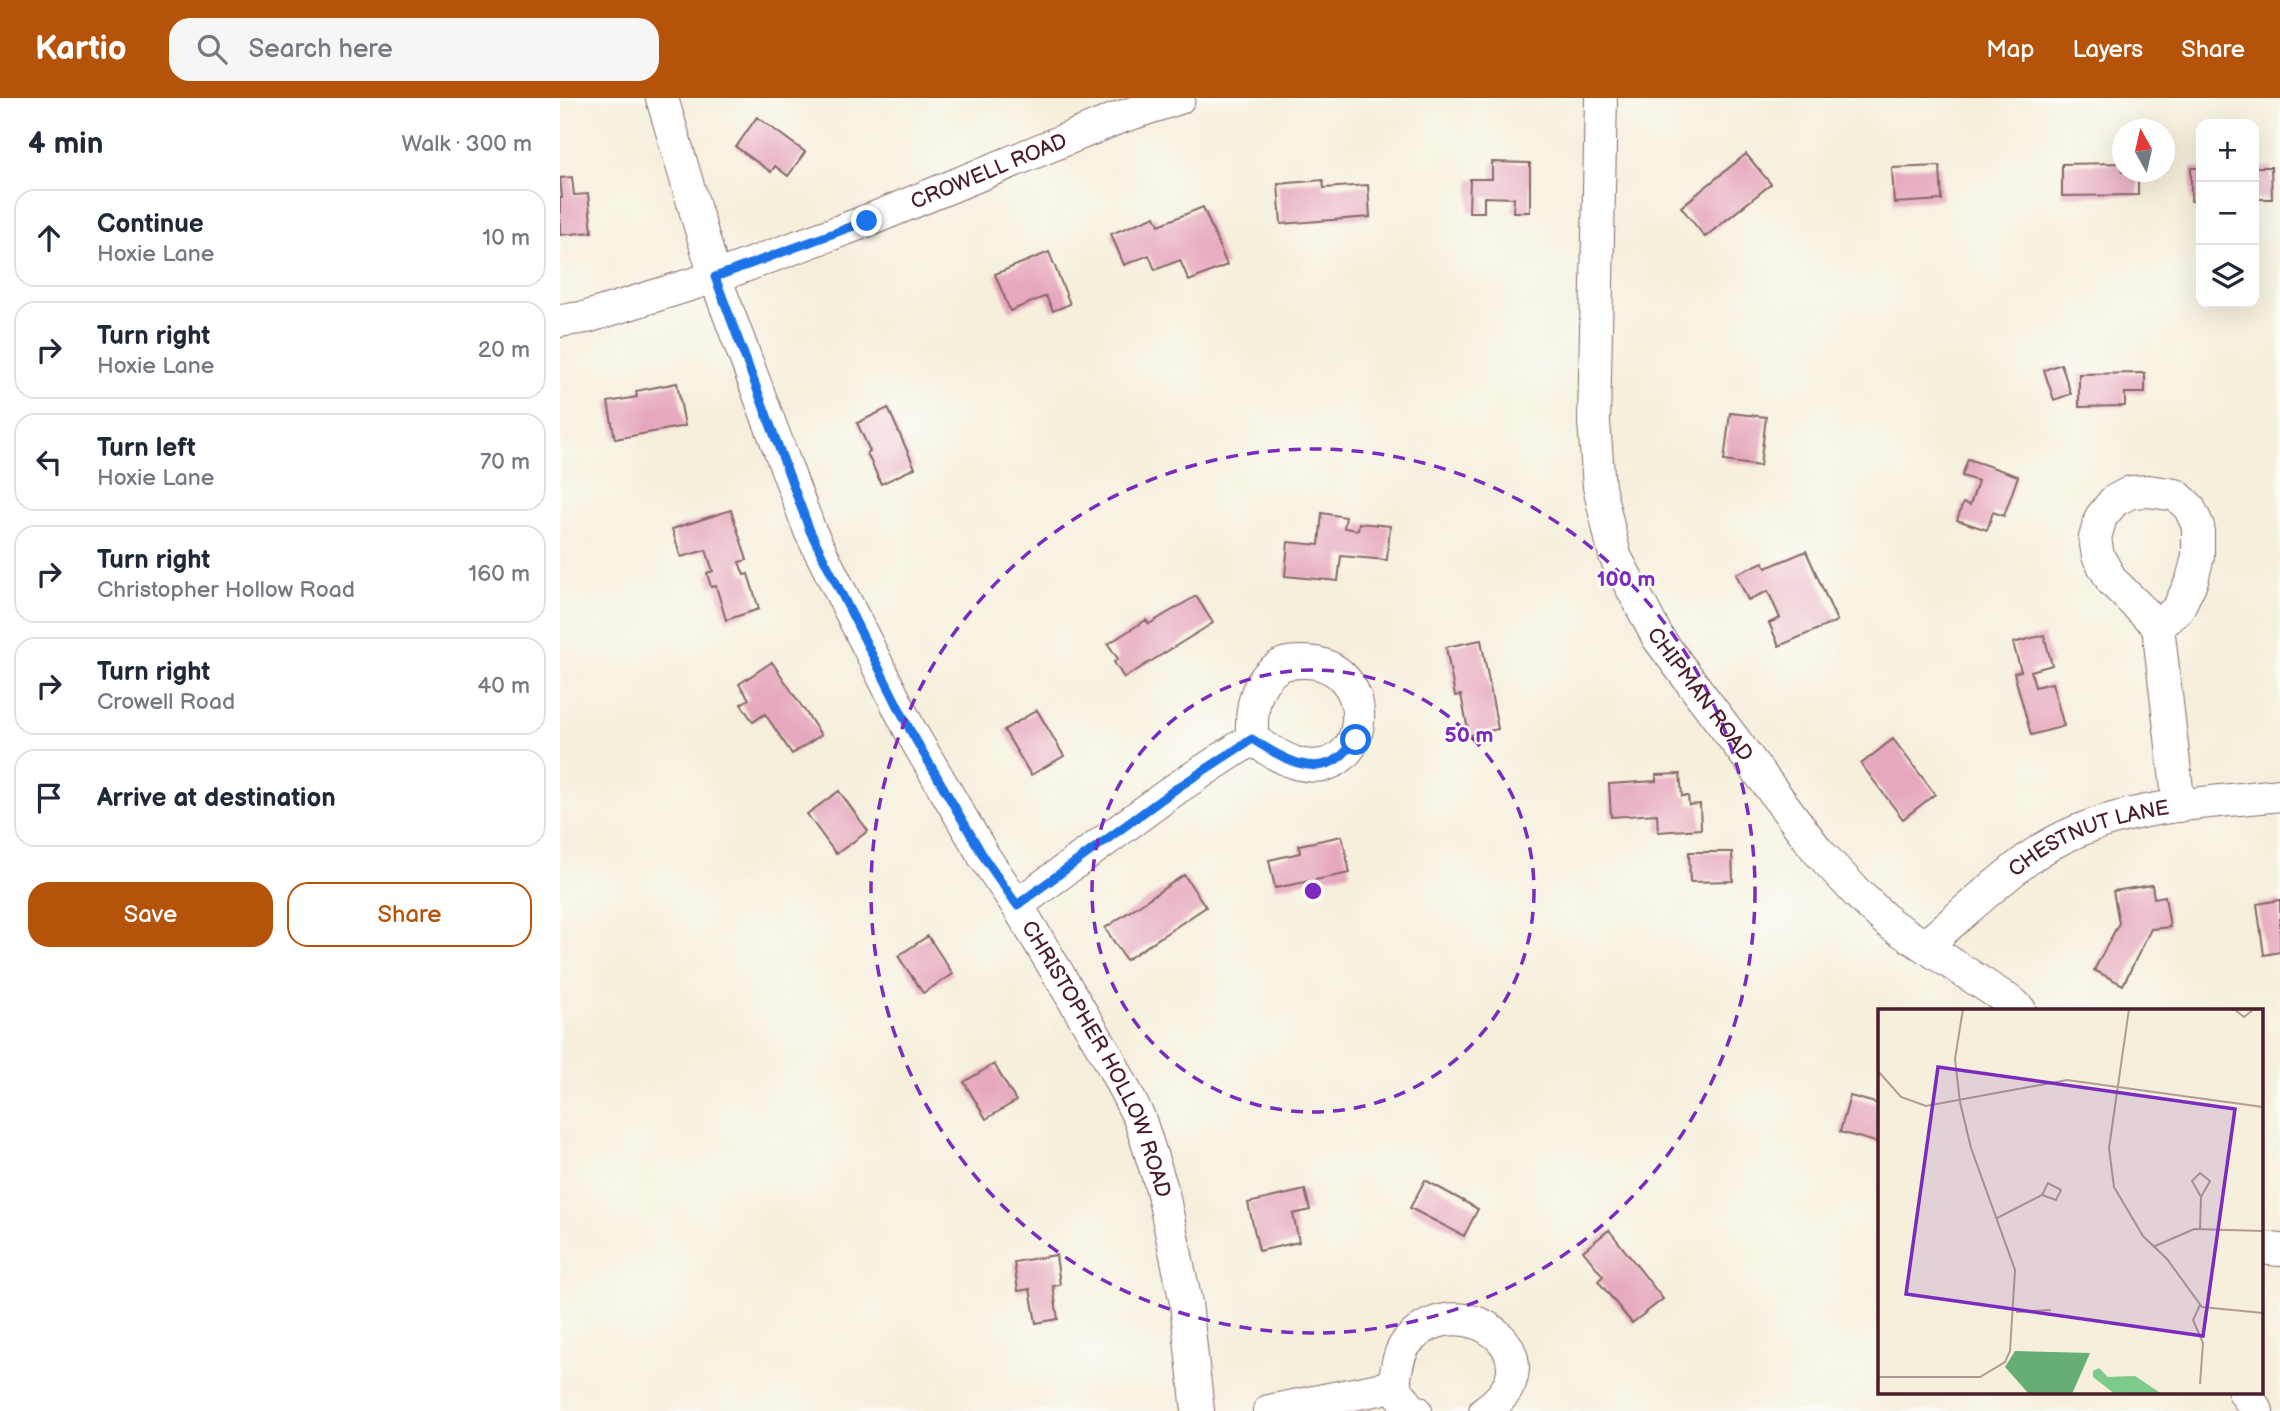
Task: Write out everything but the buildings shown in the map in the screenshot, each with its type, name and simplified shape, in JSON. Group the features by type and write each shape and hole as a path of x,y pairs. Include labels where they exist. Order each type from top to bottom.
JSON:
{"street":[{"name":"CHRISTOPHER HOLLOW ROAD","path":"662,98 715,277 810,531 910,730 985,859 1017,905 1108,1057 1140,1119 1161,1189 1186,1303 1198,1411"},
{"name":"CROWELL ROAD","path":"560,321 587,317 715,277 867,221 1118,118 1179,98"},
{"name":"CHIPMAN ROAD","path":"1601,98 1594,422 1599,487 1615,555 1658,638 1817,849 1889,923 2019,1009"},
{"path":"2158,626 2179,806"},
{"path":"1017,905 1177,788 1252,739"},
{"name":"CHESTNUT LANE","path":"1925,946 2034,855 2075,833 2144,810 2280,795"},
{"path":"2262,1248 2280,1250"},
{"path":"1416,1411 1411,1409 1394,1385 1397,1364 1408,1341 1431,1323 1457,1319 1480,1322 1503,1338 1512,1356 1511,1379 1503,1395 1485,1411"},
{"path":"1269,1411 1394,1385"},
{"path":"2245,1394 2257,1411"}],"route":[{"path":"867,221 715,277 810,531 910,730 985,859 1017,905 1177,788 1252,739 1298,764 1320,765 1339,758 1356,740"}]}
